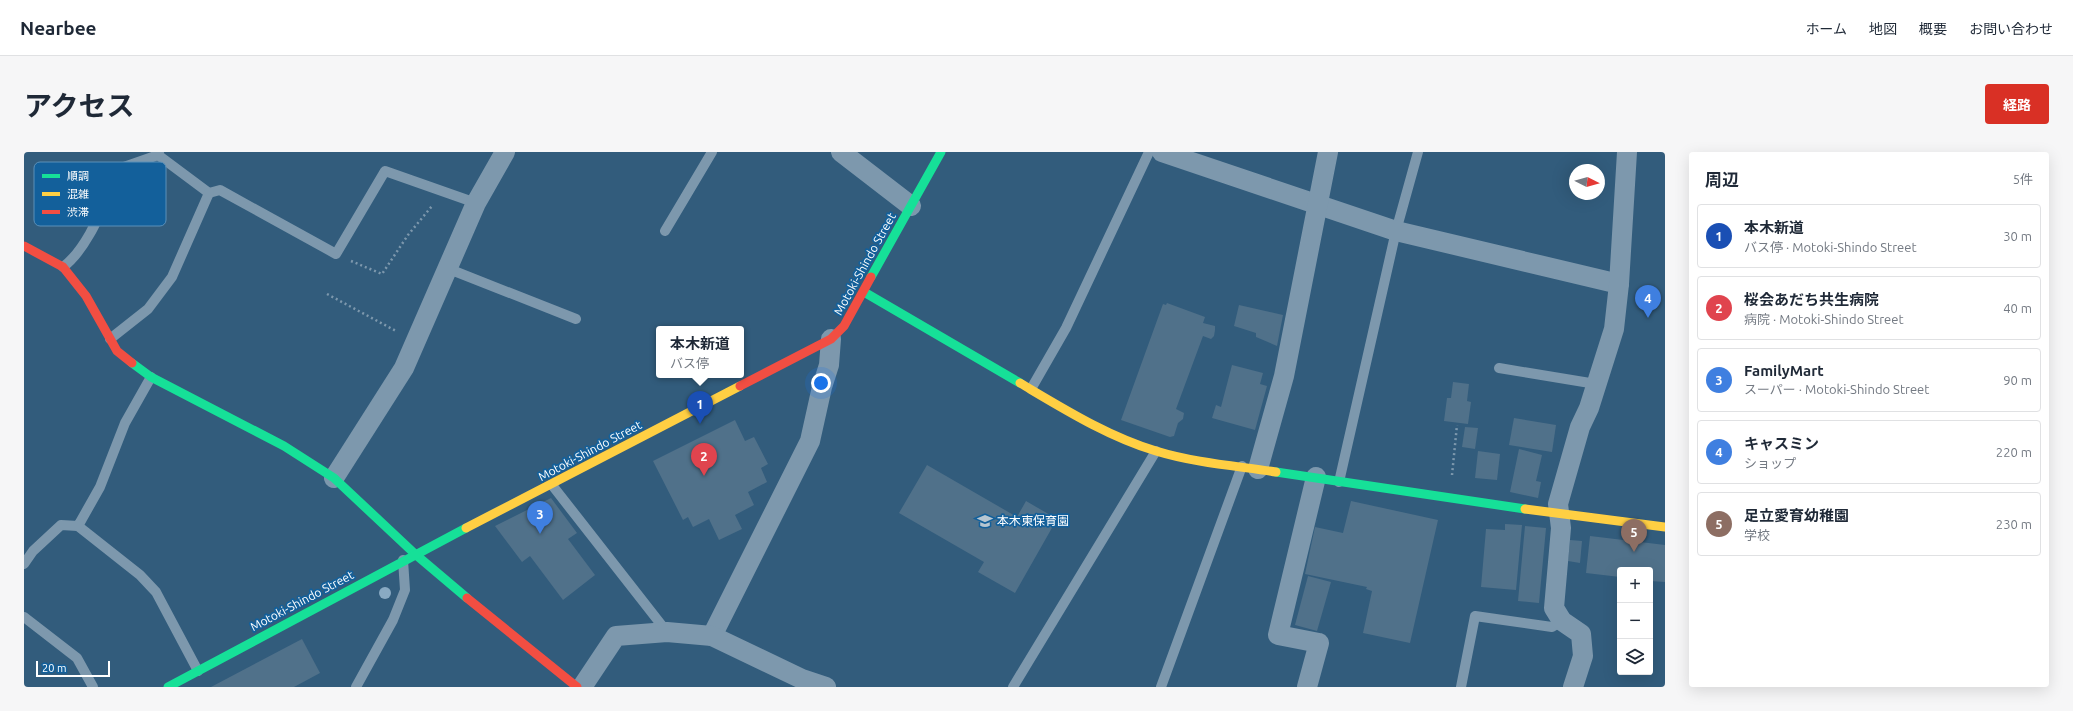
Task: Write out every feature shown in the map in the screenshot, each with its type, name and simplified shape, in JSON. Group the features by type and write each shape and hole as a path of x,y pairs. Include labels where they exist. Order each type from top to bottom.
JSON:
{"street":[{"path":"334,478 404,368 449,268 476,203 505,152"},
{"path":"840,152 911,206"},
{"name":"Motoki-Shindo Street","path":"168,687 403,560 552,485 831,339 844,326 864,292 941,152"},
{"path":"1162,152 1396,231 1619,284"},
{"path":"1250,467 1284,376 1328,152"},
{"path":"1576,686 1583,656 1581,634 1562,621 1554,608 1561,528 1558,514 1558,504 1576,442 1589,408 1614,329 1619,284 1627,152"},
{"path":"24,246 63,267 86,296 117,351 151,377 284,446 334,478 415,554 470,601 577,687"},
{"path":"864,292 988,366 1031,389 1093,426 1156,450 1189,459 1250,467 1339,482 1558,514 1665,527"},
{"path":"712,636 810,441 822,387 829,365 831,339"},
{"path":"1307,687 1319,644 1278,634 1316,478"},
{"path":"582,687 616,636 668,632 712,636 800,683 826,687"}],"lane":[{"path":"665,232 712,152"},
{"path":"1031,389 1066,328 1149,152"},
{"path":"1339,482 1396,231 1418,152"},
{"path":"137,162 159,154 209,193"},
{"path":"209,193 220,190 336,254 384,171 476,203"},
{"path":"110,339 148,309 172,277 209,193"},
{"path":"63,267 69,262 87,239 93,226"},
{"path":"449,268 576,319"},
{"path":"1499,368 1596,384"},
{"path":"78,526 100,487 125,423 151,377"},
{"path":"1012,687 1156,450"},
{"path":"1161,687 1250,467"},
{"path":"552,485 668,632"},
{"path":"24,564 28,549 61,525 78,526 140,575 156,592 198,671"},
{"path":"356,687 393,620 405,590 403,560"},
{"path":"1461,687 1475,616 1552,627 1562,621"},
{"path":"24,617 77,658 93,687"}],"path":[{"path":"336,254 382,274 408,235 444,192"},
{"path":"327,294 416,341"},
{"path":"1450,498 1456,425"}],"building":[{"path":"1167,303 1205,317 1203,323 1215,326 1214,336 1211,339 1203,336 1176,409 1184,413 1183,419 1178,423 1174,436 1170,437 1121,420 1163,304 1166,305"},
{"path":"1239,305 1283,315 1277,346 1256,337 1256,333 1234,326"},
{"path":"1232,365 1263,373 1260,384 1267,386 1255,430 1212,418 1216,405 1221,407"},
{"path":"1453,382 1469,384 1467,401 1471,402 1468,424 1444,421 1447,398 1451,398"},
{"path":"1514,418 1556,425 1552,452 1509,445"},
{"path":"735,420 745,441 754,437 768,464 761,468 767,482 748,492 754,505 735,515 742,529 719,540 709,519 693,527 688,517 683,520 653,461"},
{"path":"1465,427 1478,428 1475,449 1462,447"},
{"path":"1519,449 1542,455 1536,481 1541,482 1538,498 1510,492"},
{"path":"1478,451 1500,454 1497,480 1475,478"},
{"path":"927,465 1017,517 1026,501 1057,519 1015,593 978,572 984,562 899,513"},
{"path":"551,498 577,533 568,539 595,575 563,600 530,556 522,562 495,526"},
{"path":"1351,501 1438,520 1410,643 1363,633 1372,591 1366,589 1367,587 1305,574 1315,527 1343,533"},
{"path":"1505,524 1522,525 1516,590 1481,587 1486,529 1505,530"},
{"path":"1525,526 1546,528 1539,603 1518,601"},
{"path":"1590,536 1665,545 1665,582 1653,581 1653,567 1617,567 1617,577 1586,573"},
{"path":"1570,540 1582,541 1580,563 1568,561"},
{"path":"1308,576 1331,582 1317,631 1295,625"},
{"path":"302,639 320,673 294,687 211,687"}],"traffic: fast":[{"path":"871,277 941,152"},
{"path":"864,292 1020,383"},
{"path":"132,363 151,377 284,446 334,478 415,554 467,598"},
{"path":"1276,472 1525,509"},
{"path":"168,687 466,528"}],"traffic: slow":[{"path":"1020,383 1103,430 1138,445 1171,455 1216,464 1276,472"},
{"path":"466,528 740,386"},
{"path":"1525,509 1665,527"}],"traffic: jam":[{"path":"24,246 63,267 86,296 117,351 132,363"},
{"path":"740,386 831,339 844,326 871,277"},
{"path":"467,598 577,687"}],"place":[{"name":"キャスミン","path":"1648,318"},
{"name":"本木新道","path":"700,424"},
{"name":"桜会あだち共生病院","path":"704,476"},
{"name":"本木東保育園","path":"985,521"},
{"name":"FamilyMart","path":"540,534"},
{"name":"足立愛育幼稚園","path":"1634,552"}]}
